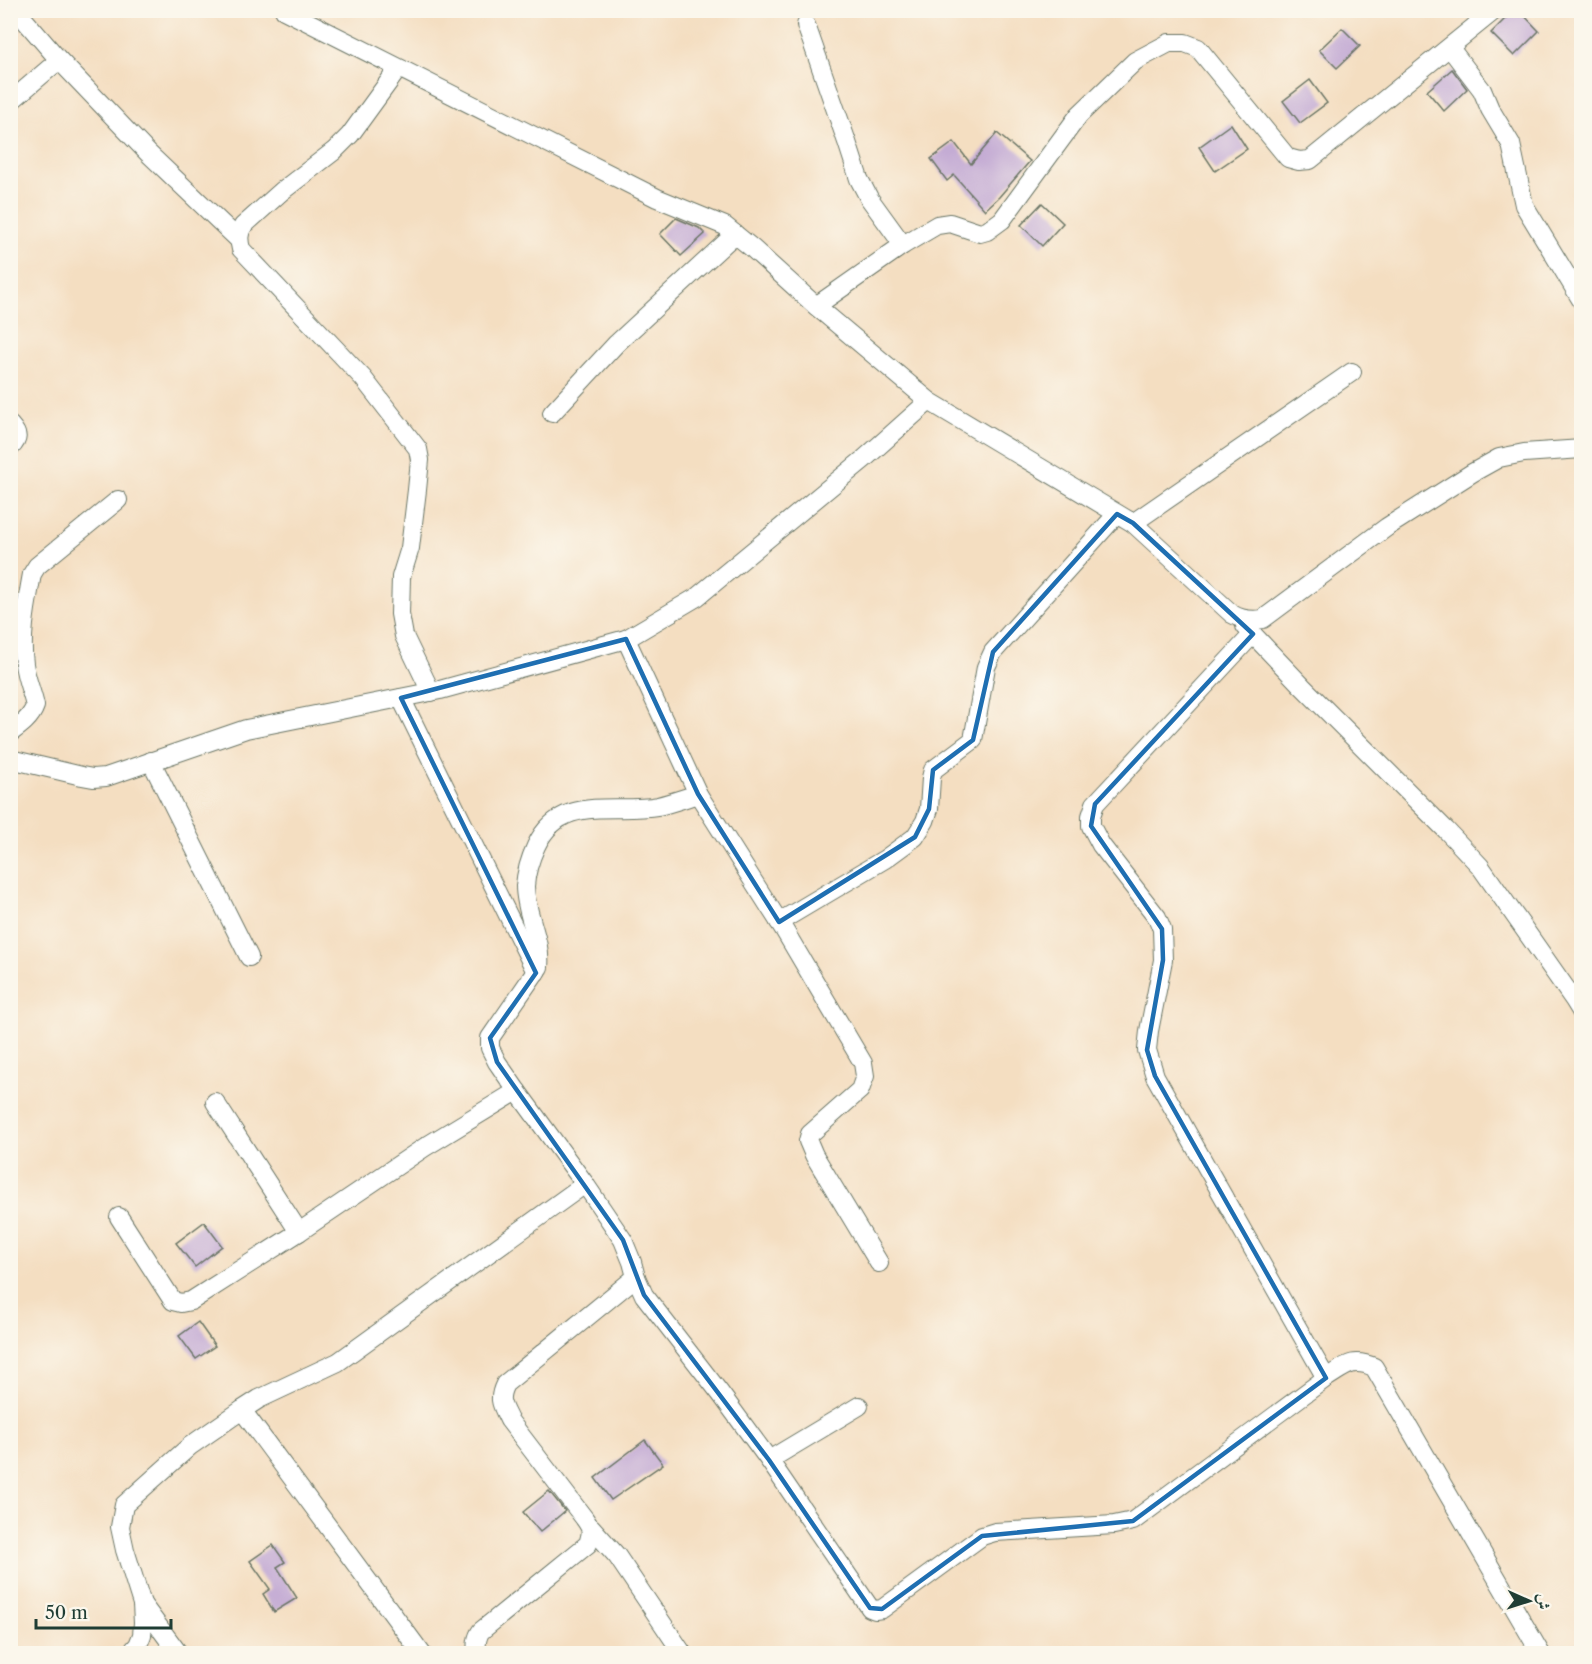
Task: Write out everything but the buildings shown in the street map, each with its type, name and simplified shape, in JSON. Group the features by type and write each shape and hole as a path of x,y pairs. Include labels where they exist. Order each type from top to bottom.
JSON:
{"street":[{"path":"16,10 59,60 148,153 239,240"},
{"path":"284,10 657,198 725,226 929,401 1133,523 1238,618 1480,866 1581,1013"},
{"path":"816,306 903,245 937,225 950,223 980,233 997,224 1078,115 1135,61 1169,43 1185,43 1198,48 1288,158 1299,161 1310,160 1495,10"},
{"path":"806,25 859,178 869,198 903,245"},
{"path":"1450,48 1482,90 1511,144 1524,205 1581,301"},
{"path":"10,102 59,60"},
{"path":"398,69 350,135 334,151 282,191 243,226 239,240 241,249 363,378 418,449 420,460 417,490 410,548 401,577 400,614 404,636 431,692"},
{"path":"552,414 616,344 735,234"},
{"path":"1133,523 1352,372"},
{"path":"10,759 93,778 106,777 246,729 431,692 626,639 697,597 855,466 929,401"},
{"path":"10,425 17,432 18,437 17,442 10,448"},
{"path":"1238,618 1263,619 1388,527 1499,458 1524,453 1581,449"},
{"path":"10,733 22,725 33,711 34,706 23,655 23,633 32,574 37,566 118,500"},
{"path":"779,922 885,860 915,837 929,809 933,770 974,740 986,667 993,652 1117,514"},
{"path":"1252,634 1095,804 1091,826 1101,845 1157,917 1162,929 1163,960 1147,1050 1155,1076 1326,1378"},
{"path":"626,639 698,794 779,922 863,1063 865,1076 860,1090 810,1134 808,1141 814,1155 879,1263"},
{"path":"401,698 536,972"},
{"path":"151,761 249,957"},
{"path":"698,794 657,806 598,807 567,813 554,821 540,837 530,859 525,885 527,904 541,956 539,967 490,1038 490,1048 517,1091 623,1240 644,1295 769,1460 870,1608 882,1609 982,1536 995,1532 1114,1525 1133,1521 1326,1378 1353,1362 1363,1362 1374,1367 1541,1653"},
{"path":"119,1217 173,1301 181,1303 191,1301 425,1147 517,1091"},
{"path":"215,1102 298,1232"},
{"path":"130,1653 138,1645 142,1635 142,1604 120,1527 124,1505 190,1446 259,1400 338,1362 585,1184"},
{"path":"636,1277 505,1384 500,1394 501,1404 509,1420 591,1527 617,1556 683,1653"},
{"path":"769,1460 859,1406"},
{"path":"242,1410 422,1653"},
{"path":"477,1653 478,1635 588,1544 591,1527"},
{"path":"142,1604 179,1653"}],"highlighted area":[{"path":"1117,514 1133,523 1253,634 1095,804 1091,826 1162,929 1163,960 1147,1050 1155,1076 1326,1378 1133,1521 982,1536 882,1609 870,1608 769,1460 644,1295 623,1240 497,1062 490,1038 536,973 401,698 626,639 698,794 779,922 915,837 929,809 933,770 973,740 993,652"}]}
